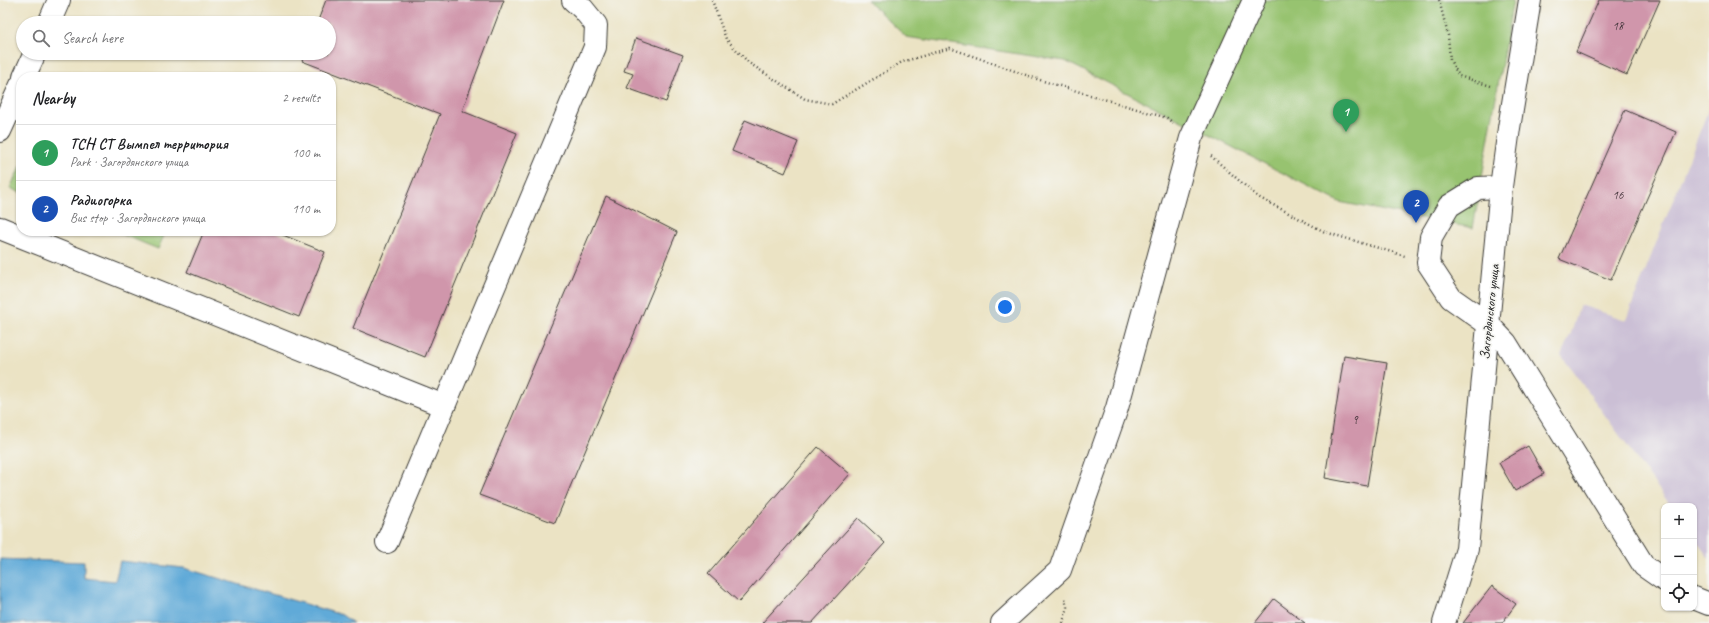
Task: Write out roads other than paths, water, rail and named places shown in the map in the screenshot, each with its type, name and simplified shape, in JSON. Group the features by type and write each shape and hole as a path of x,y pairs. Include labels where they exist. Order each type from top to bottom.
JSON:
{"street":[{"path":"52,16 59,0"},
{"path":"387,542 595,47 596,25 583,8 573,0"},
{"path":"1002,623 1060,570 1117,408 1191,138 1254,0"},
{"name":"Загордянского улица","path":"1444,623 1467,548 1501,187 1530,0"},
{"path":"26,72 32,60"},
{"path":"0,131 16,96"},
{"path":"1501,187 1478,188 1449,206 1431,237 1428,263 1451,298 1488,324 1506,343 1644,566 1661,578"},
{"path":"0,228 16,234"},
{"path":"20,236 444,406"},
{"path":"1697,599 1709,604"}],"water":[{"path":"0,559 84,562 84,578 115,581 120,561 184,568 342,615 353,623 0,623"}],"place":[{"name":"ТСН СТ Вымпел территория","path":"1346,132"},
{"name":"Радиогорка","path":"1416,223"}]}
